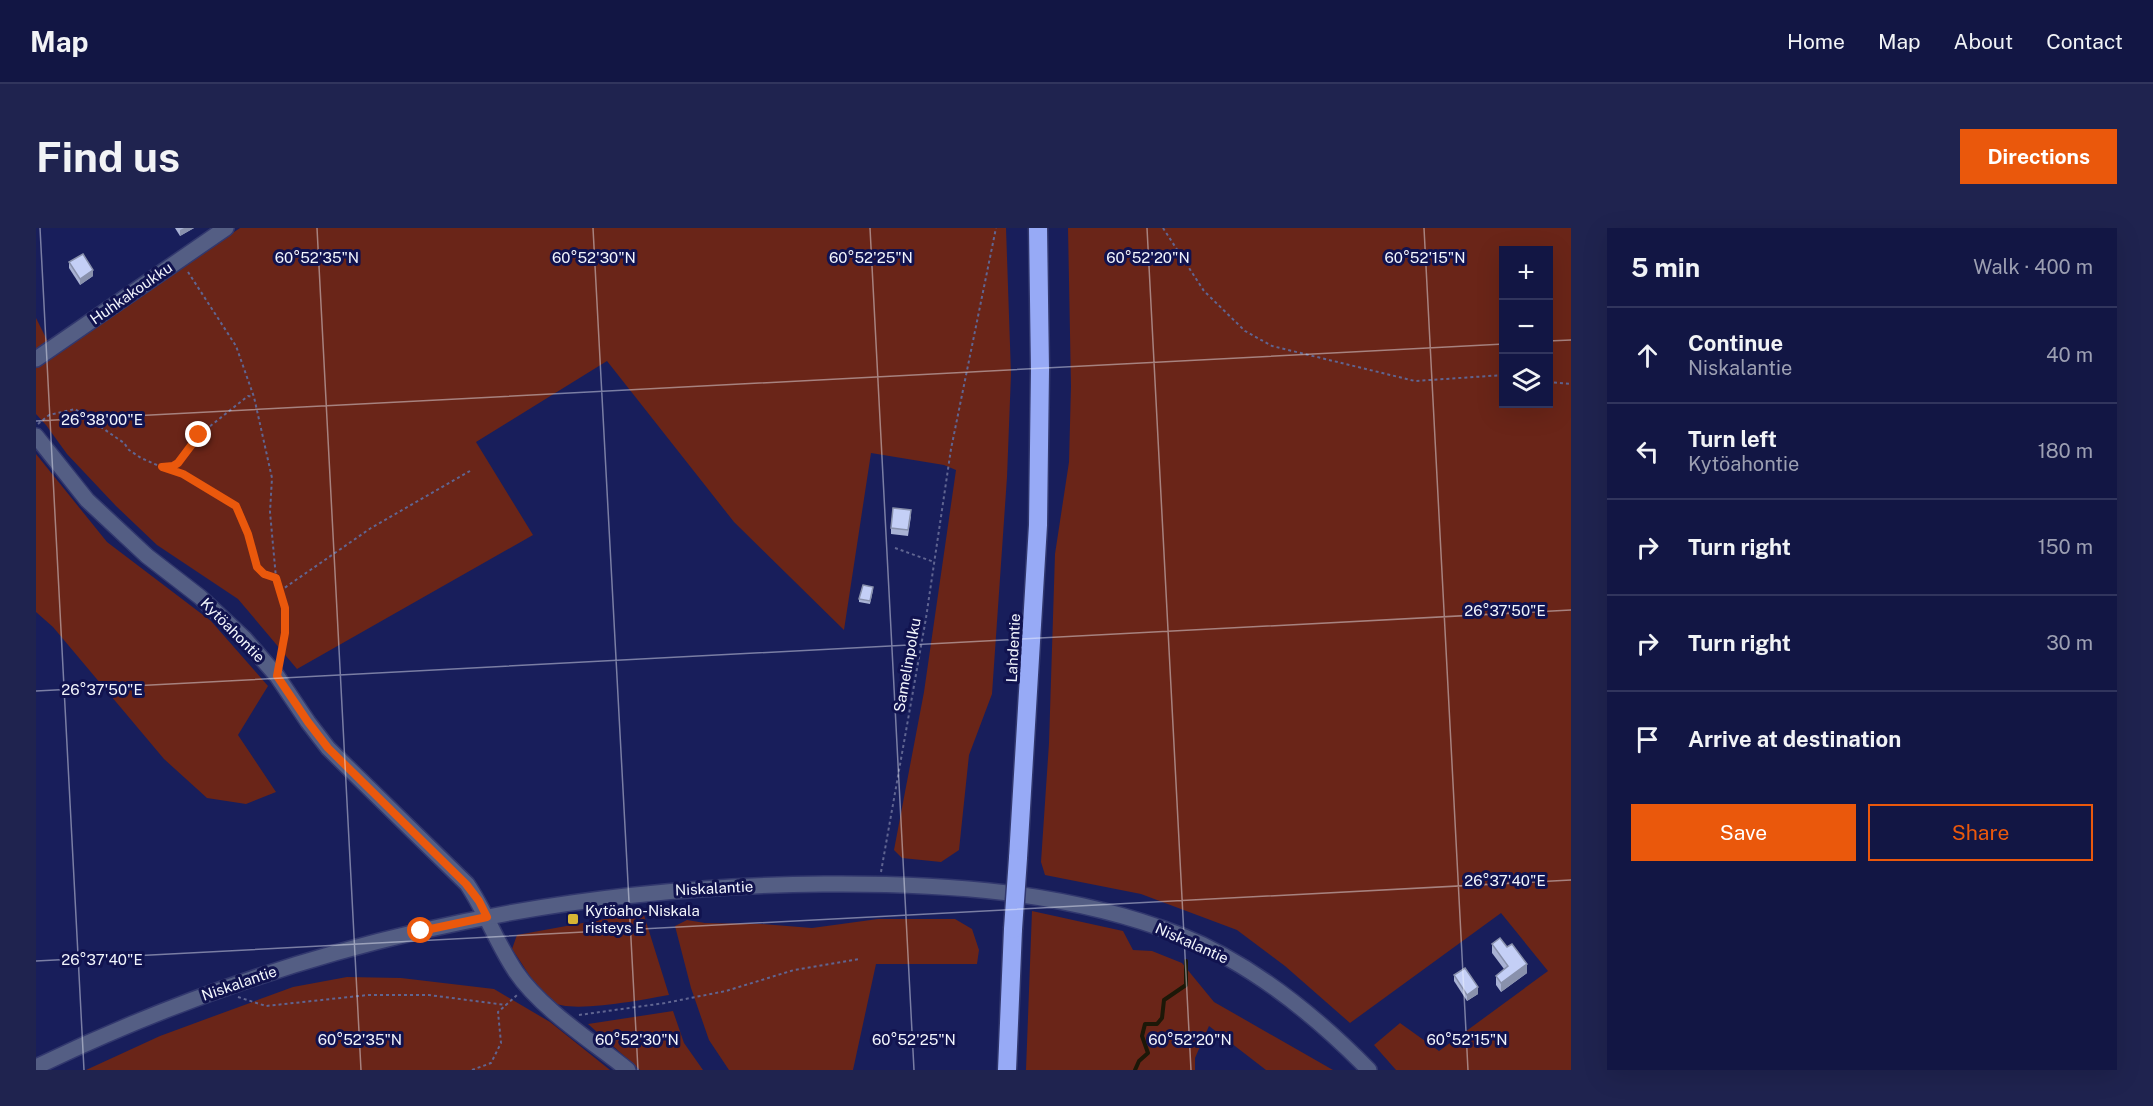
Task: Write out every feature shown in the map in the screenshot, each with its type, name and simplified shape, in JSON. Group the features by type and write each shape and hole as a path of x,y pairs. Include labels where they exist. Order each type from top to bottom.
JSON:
{"highway":[{"name":"Lahdentie","path":"1007,1070 1013,929 1038,525 1040,370 1038,228"}],"street":[{"name":"Huhkakoukku","path":"36,359 226,228"},
{"name":"Kytöahontie","path":"36,436 87,500 147,556 218,612 277,676 328,748 466,884 479,901 517,974 536,995 627,1070"},
{"name":"Niskalantie","path":"36,1067 118,1029 217,990 337,951 487,917 600,898 674,890 731,886 879,884 996,892 1064,901 1108,912 1180,936 1223,955 1275,988 1328,1030 1369,1070"}],"path":[{"name":"Samelinpolku","path":"879,884 926,618 951,449 996,228"},
{"path":"1163,228 1204,291 1245,332 1272,346 1414,381 1499,375"},
{"path":"178,260 236,346 254,397 272,477 270,512 276,578 285,608 285,633 277,676"},
{"path":"1553,382 1571,384"},
{"path":"162,467 178,463 199,435 248,396 254,397"},
{"path":"36,426 49,415 75,409 124,442 129,450 141,458 183,474 236,506 248,534 257,567 264,574 276,578"},
{"path":"280,591 371,528 470,471"},
{"path":"895,548 934,562"},
{"path":"561,1017 685,999 726,991 794,970 859,959"},
{"path":"217,990 266,1006 368,994 429,995 506,1005 498,1012 501,1043 491,1063 472,1070"}],"shaded area":[{"path":"240,228 1006,228 1011,374 1007,477 992,694 969,755 959,850 941,862 902,858 894,850 924,692 956,470 944,465 871,453 844,630 734,522 607,361 476,442 533,535 297,669 238,599 157,545 116,506 67,454 36,414 36,368"},
{"path":"1068,228 1571,228 1571,1070 1396,1070 1374,1045 1400,1023 1439,1051 1548,971 1501,913 1350,1023 1285,966 1237,930 1141,894 1045,875 1041,862 1049,743 1055,554 1069,462 1071,386"},
{"path":"36,318 48,342 36,350"},
{"path":"36,454 107,542 211,621 268,686 238,735 276,792 246,804 207,798 164,759 53,627 36,612"},
{"path":"1032,911 1123,931 1133,950 1152,951 1182,963 1214,1002 1333,1070 1266,1070 1209,1026 1195,1058 1195,1070 1026,1070"},
{"path":"643,912 669,995 607,1005 573,1007 560,1005 551,1001 540,989 512,949 517,935"},
{"path":"878,919 955,919 972,929 979,950 977,964 876,964 853,1070 729,1070 709,1040 691,988 675,926 687,920 705,923 812,928"},
{"path":"347,977 401,978 494,989 550,1022 610,1070 86,1070 160,1036 293,987"},
{"path":"673,1011 684,1043 703,1070 640,1070 588,1024"}],"building":[{"path":"83,254 93,270 80,279 69,262"},
{"path":"893,508 911,510 908,530 891,528"},
{"path":"863,585 873,587 870,601 859,599"},
{"path":"1500,938 1507,947 1512,944 1527,964 1501,983 1496,976 1508,966 1492,944"},
{"path":"1465,968 1478,987 1467,995 1454,975"}],"waterway":[{"path":"1135,1070 1139,1061 1148,1053 1142,1036 1145,1024 1157,1024 1162,1018 1164,1000 1186,985 1186,961"}],"place":[{"name":"Kytöaho-Niskala risteys E","path":"573,919"}],"route":[{"path":"199,435 178,463 162,467 183,474 236,506 248,534 257,567 264,574 276,578 285,608 285,633 277,676 328,748 441,857 466,884 479,901 487,917 421,931"}]}
